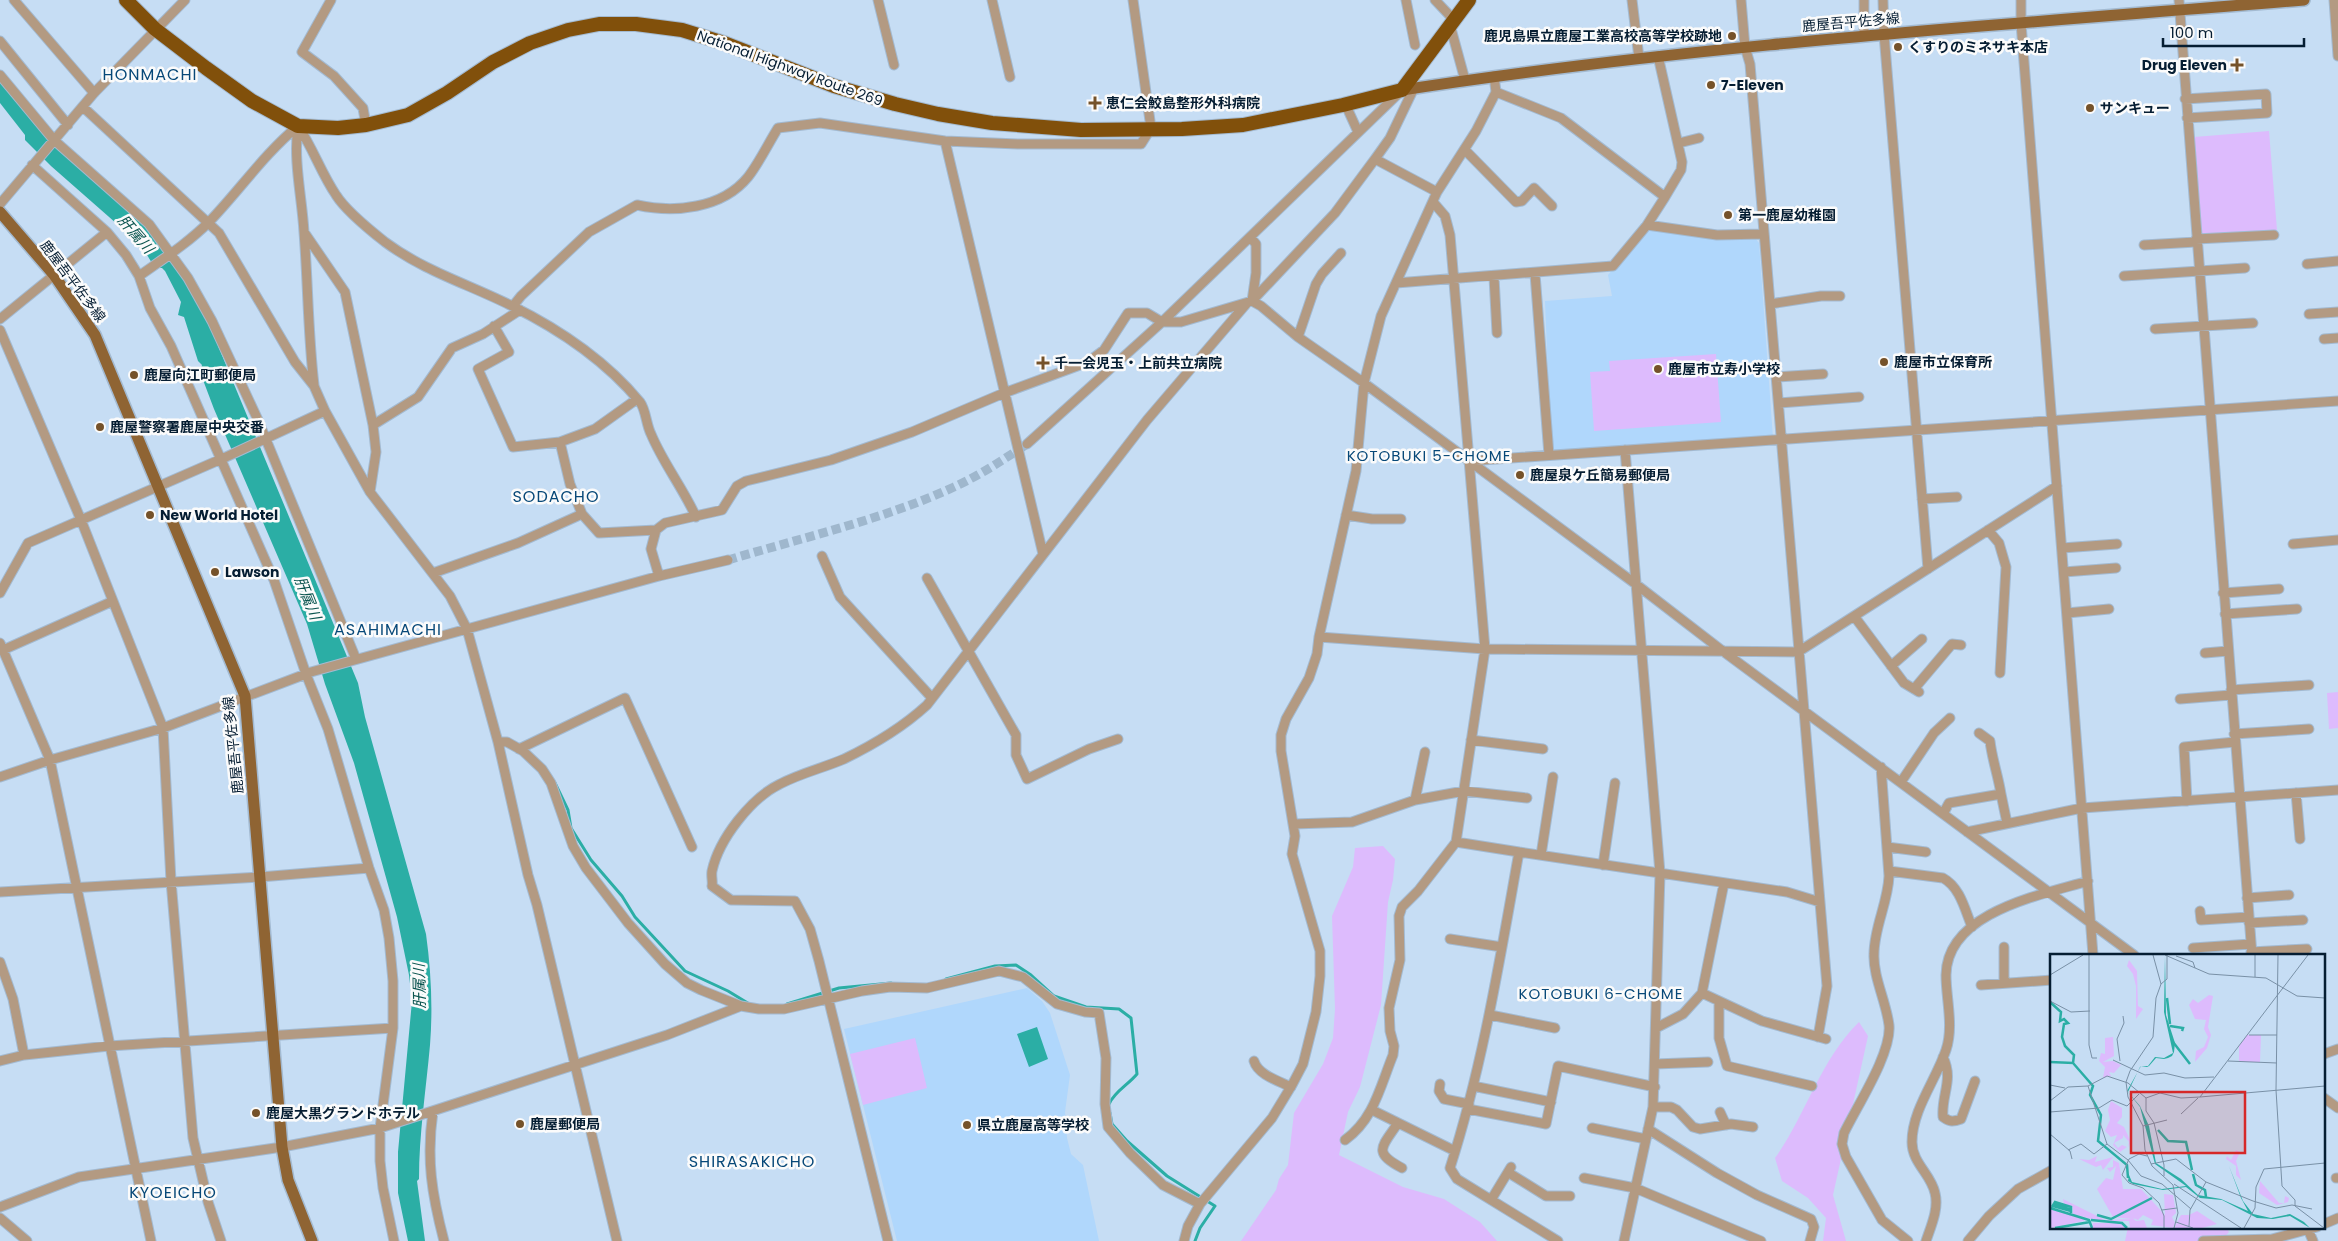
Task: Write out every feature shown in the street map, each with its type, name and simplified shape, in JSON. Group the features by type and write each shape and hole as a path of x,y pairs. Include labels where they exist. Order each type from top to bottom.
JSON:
{"highway":[{"name":"National Highway Route 269","path":"126,0 156,29 252,101 298,126 338,128 366,125 408,115 447,93 493,62 530,43 568,30 591,26 636,24 682,30 730,45 834,86 895,104 938,114 1024,127 1081,130 1201,128 1243,125 1343,105 1408,89"},
{"path":"1408,89 1452,22 1469,0"}],"main road":[{"name":"鹿屋吾平佐多線","path":"1408,89 1494,76 1745,47 2021,23 2178,5 2304,0"},
{"name":"鹿屋吾平佐多線","path":"0,212 54,275 95,335 245,696 282,1147 288,1180 312,1241"}],"street":[{"path":"14,0 94,93"},
{"path":"0,204 94,93 185,0"},
{"path":"330,0 302,52 334,76 363,108 366,125"},
{"path":"878,0 894,66"},
{"path":"992,0 1010,77"},
{"path":"373,425 418,398 452,348 483,334 516,308 521,296 589,232 637,205 657,209 681,208 702,205 728,194 747,178 778,128 820,123 945,141 1018,144 1142,144 1151,128 1133,0"},
{"path":"1406,0 1415,45"},
{"path":"1435,0 1452,22 1465,80"},
{"path":"1632,0 1639,58"},
{"path":"1702,993 1762,1021 1822,1038 1826,986 1820,902 1750,64 1745,47 1741,0"},
{"path":"1864,0 1864,36"},
{"path":"1883,0 1884,34 1915,430 1928,569"},
{"path":"2021,0 2021,23 2093,954"},
{"path":"2334,0 2338,56"},
{"path":"2178,5 2251,950"},
{"path":"0,40 68,124"},
{"path":"1396,283 1536,274 1613,266 1647,225 1682,170 1679,143 1658,56"},
{"path":"0,75 54,140 149,224 212,321 353,660"},
{"path":"1184,1241 1188,1226 1200,1204 1272,1118 1303,1064 1316,1012 1320,976 1320,951 1292,854 1296,836 1281,751 1281,734 1286,719 1309,678 1317,654 1319,637 1356,471 1364,384 1381,316 1437,192 1465,150 1496,92 1494,76"},
{"path":"1027,444 1162,322 1358,132 1408,89"},
{"path":"888,1241 810,929 795,901 731,900 712,886 711,874 716,859 734,826 748,808 766,792 781,783 844,759 909,722 932,698 1147,420 1250,302 1335,213 1390,138 1408,89"},
{"path":"1496,92 1560,118 1665,197"},
{"path":"2185,99 2266,94 2267,113 2187,118"},
{"path":"1343,105 1348,110 1358,132"},
{"path":"82,107 219,233 295,362 314,386 325,411 370,492 450,596 468,629 498,742 528,875 617,1241"},
{"path":"139,276 170,255 208,222 283,138 298,126"},
{"path":"298,126 295,142 304,232 308,330 314,386"},
{"path":"298,126 310,143 336,196 385,242 419,265 516,308 547,326 598,361 637,399 641,404 650,433 696,517"},
{"path":"1679,143 1699,138"},
{"path":"945,141 1042,554"},
{"path":"1465,150 1516,202 1522,201 1534,188 1552,206"},
{"path":"1375,159 1437,192"},
{"path":"32,165 107,232 126,255 139,276 150,308 172,346 223,458 274,580 328,729 369,868 384,910 389,938 393,981 393,1028 382,1127 383,1188 394,1241"},
{"path":"1345,1140 1358,1131 1372,1110 1394,1046 1390,1031 1389,1008 1400,960 1399,916 1402,907 1418,891 1456,842 1486,649 1468,461 1455,280 1446,216 1433,202"},
{"path":"1647,225 1717,235 1763,234"},
{"path":"0,319 107,232"},
{"path":"304,232 345,292 373,425 376,452 370,492"},
{"path":"2144,245 2274,234"},
{"path":"1250,237 1256,244 1256,273 1250,302"},
{"path":"1298,337 1316,284 1322,274 1341,253"},
{"path":"2307,264 2338,261"},
{"path":"2124,276 2245,268"},
{"path":"1536,274 1549,455"},
{"path":"1494,277 1497,333"},
{"path":"1770,304 1821,296 1840,296"},
{"path":"659,576 650,549 656,530 665,523 722,510 738,486 746,481 831,460 912,432 1004,393 1088,362 1104,350 1128,313 1147,313 1162,322 1181,322 1250,302"},
{"path":"1250,302 1637,585 1724,652 2133,954"},
{"path":"2309,314 2338,312"},
{"path":"2155,329 2253,323"},
{"path":"494,326 509,352 478,369 513,447 560,442 595,429 637,399"},
{"path":"0,330 81,520 163,728 172,881 193,1138 197,1160 221,1241"},
{"path":"2324,339 2338,338"},
{"path":"1776,377 1823,374"},
{"path":"1779,403 1859,397"},
{"path":"1468,461 2338,401"},
{"path":"0,593 28,544 325,411"},
{"path":"560,442 570,484 582,514 599,533 656,530"},
{"path":"1624,1241 1653,1107 1660,873 1625,450"},
{"path":"1319,637 1486,649 1798,652 2057,486"},
{"path":"1922,499 1957,498"},
{"path":"433,573 518,543 582,514"},
{"path":"1346,515 1372,519 1401,520"},
{"path":"1988,530 1999,543 2006,568 2000,673"},
{"path":"2292,544 2338,540"},
{"path":"2062,548 2117,544"},
{"path":"822,556 840,597 932,698"},
{"path":"0,777 50,760 163,728 308,673 659,576 728,560"},
{"path":"2064,572 2116,568"},
{"path":"927,578 1016,736 1016,755 1027,779 1089,749 1118,739"},
{"path":"2223,593 2279,589"},
{"path":"113,601 1,647 50,760 151,1241"},
{"path":"2225,614 2297,609"},
{"path":"2067,613 2109,610"},
{"path":"1854,616 1904,683 1917,691 1952,644 1961,645"},
{"path":"1891,666 1922,639"},
{"path":"2204,653 2228,651"},
{"path":"2180,699 2309,685"},
{"path":"519,749 624,698 692,847"},
{"path":"1901,782 1934,733 1950,718"},
{"path":"2187,801 2184,747 2235,738 2309,729"},
{"path":"1978,733 1990,741 2007,824"},
{"path":"1471,740 1543,749"},
{"path":"498,742 507,742 519,749 542,768 551,783 572,846 586,868 628,923 664,964 686,983 741,1006 759,1009 784,1009 827,998 890,987 927,988 999,971 1023,977 1057,1004 1085,1012 1099,1013 1106,1058 1105,1104 1108,1127 1163,1185 1200,1204"},
{"path":"1415,800 1425,752"},
{"path":"1881,767 1889,871 1888,889 1875,936 1873,956 1889,1025 1888,1037 1884,1053 1844,1133 1842,1144 1846,1157 1882,1220 1908,1241"},
{"path":"1541,855 1553,777"},
{"path":"1603,865 1615,783"},
{"path":"1967,832 2082,808 2338,790"},
{"path":"1294,824 1352,822 1415,800 1464,791 1527,798"},
{"path":"2296,793 2300,839"},
{"path":"1943,814 1949,804 2001,794"},
{"path":"1456,842 1787,892 1820,902"},
{"path":"1887,846 1926,852"},
{"path":"1519,852 1490,1015 1468,1106 1450,1168 1457,1179 1558,1241"},
{"path":"0,892 260,877 369,868"},
{"path":"1889,871 1943,878 1950,882 1956,890 1972,927"},
{"path":"1926,1241 1935,1212 1935,1191 1915,1159 1912,1143 1914,1125 1943,1057 1949,1036 1948,959 1954,945 1972,927 2003,908 2088,881"},
{"path":"1656,1028 1683,1014 1702,993 1724,883"},
{"path":"2247,898 2289,895"},
{"path":"2200,911 2201,920 2303,920"},
{"path":"1450,939 1502,947"},
{"path":"2004,947 2004,983"},
{"path":"2193,948 2307,949"},
{"path":"0,962 14,999 24,1055"},
{"path":"1981,985 2050,980"},
{"path":"1719,1001 1718,1038 1727,1066 1812,1086"},
{"path":"0,1207 79,1177 282,1147 382,1127 667,1035 741,1006"},
{"path":"1490,1015 1555,1028"},
{"path":"0,1061 24,1055 109,1046 393,1028"},
{"path":"2326,1053 2338,1049"},
{"path":"1943,1057 1948,1068 1942,1110 1943,1117 1948,1121 1954,1122 1961,1119 1975,1081"},
{"path":"1254,1061 1256,1067 1261,1072 1291,1087"},
{"path":"1655,1064 1708,1062"},
{"path":"1440,1084 1439,1091 1444,1099 1546,1124 1558,1066 1655,1086"},
{"path":"1473,1086 1551,1102"},
{"path":"2326,1099 2338,1108"},
{"path":"1653,1107 1671,1107 1677,1110 1693,1127 1700,1130 1726,1125 1753,1127"},
{"path":"1372,1110 1456,1151"},
{"path":"430,1112 430,1174 444,1241"},
{"path":"1720,1112 1726,1125"},
{"path":"1398,1123 1382,1146 1382,1152 1386,1159 1402,1168"},
{"path":"1592,1128 1646,1139"},
{"path":"1648,1129 1717,1173 1757,1195 1811,1218 1814,1227 1810,1241"},
{"path":"1491,1200 1510,1170 1546,1196 1570,1196"},
{"path":"1968,1241 1989,1216 2018,1189 2050,1171"},
{"path":"1584,1178 1635,1188 1762,1241"},
{"path":"0,1218 27,1241"},
{"path":"2326,1223 2338,1218"},
{"path":"2202,1241 2272,1240 2311,1228 2313,1241"}],"shaded area":[{"path":"2269,131 2277,230 2201,236 2194,137"},
{"name":"鹿屋市立寿小学校","path":"1654,228 1755,238 1759,243 1773,438 1551,452 1545,301 1612,296 1608,275 1646,231"},
{"path":"1716,354 1721,422 1594,431 1590,372 1610,371 1609,361"},
{"path":"2338,692 2338,728 2329,729 2327,693"},
{"path":"1383,846 1395,859 1388,902 1381,1005 1360,1087 1348,1112 1339,1155 1403,1187 1444,1199 1480,1222 1497,1241 1241,1241 1276,1190 1279,1179 1288,1165 1294,1113 1323,1064 1333,1038 1335,1009 1332,916 1353,867 1355,848"},
{"name":"県立鹿屋高等学校","path":"1027,988 1042,1001 1050,1013 1070,1075 1065,1112 1067,1138 1071,1154 1083,1165 1099,1241 897,1241 844,1029"},
{"path":"1859,1022 1868,1036 1833,1195 1846,1241 1823,1241 1826,1218 1808,1198 1782,1181 1775,1158 1796,1124 1823,1070 1845,1037"},
{"path":"915,1038 927,1088 863,1105 850,1054"},
{"path":"2128,1228 2227,1228 2229,1232 2221,1241 2125,1241"}],"water":[{"name":"肝属川","path":"0,80 41,132 66,157 145,225 173,260 209,324 358,683 365,717 426,934 428,948 431,989 431,1031 421,1129 419,1179 417,1181 425,1241 408,1241 398,1193 398,1152 412,1001 409,975 397,917 354,763 325,684 307,624 214,409 200,372 202,365 198,361 184,317 178,315 181,302 165,271 162,268 155,268 144,250 136,246 125,231 51,166 25,140 25,135 0,103"},
{"path":"1037,1027 1048,1059 1029,1067 1017,1034"}],"waterway":[{"path":"555,783 568,810 571,828 591,860 622,896 635,917 685,971 728,991 751,1005"},
{"path":"946,979 995,966 1016,965 1031,975 1054,996 1086,1007 1119,1009 1131,1018 1137,1074 1115,1095 1109,1104"},
{"path":"787,1004 839,988 891,983"},
{"path":"1110,1113 1112,1124 1127,1141 1167,1176 1215,1206 1200,1228 1195,1241"}],"tunnel":[{"path":"728,560 900,509 954,487 1027,444"}],"place":[{"name":"鹿児島県立鹿屋工業高校高等学校跡地","path":"1732,36"},
{"name":"くすりのミネサキ本店","path":"1898,47"},
{"name":"Drug Eleven","path":"2237,65"},
{"name":"7-Eleven","path":"1711,85"},
{"name":"恵仁会鮫島整形外科病院","path":"1095,103"},
{"name":"サンキュー","path":"2090,108"},
{"name":"第一鹿屋幼稚園","path":"1728,215"},
{"name":"鹿屋市立保育所","path":"1884,362"},
{"name":"千一会児玉・上前共立病院","path":"1043,363"},
{"name":"鹿屋市立寿小学校","path":"1658,369"},
{"name":"鹿屋向江町郵便局","path":"134,375"},
{"name":"鹿屋警察署鹿屋中央交番","path":"100,427"},
{"name":"鹿屋泉ケ丘簡易郵便局","path":"1520,475"},
{"name":"New World Hotel","path":"150,515"},
{"name":"Lawson","path":"215,572"},
{"name":"鹿屋大黒グランドホテル","path":"256,1113"},
{"name":"鹿屋郵便局","path":"520,1124"},
{"name":"県立鹿屋高等学校","path":"967,1125"}],"district":[{"name":"HONMACHI","path":"150,74"},
{"name":"KOTOBUKI 5-CHOME","path":"1429,455"},
{"name":"SODACHO","path":"556,496"},
{"name":"ASAHIMACHI","path":"388,629"},
{"name":"KOTOBUKI 6-CHOME","path":"1601,993"},
{"name":"SHIRASAKICHO","path":"752,1161"},
{"name":"KYOEICHO","path":"173,1192"}]}
